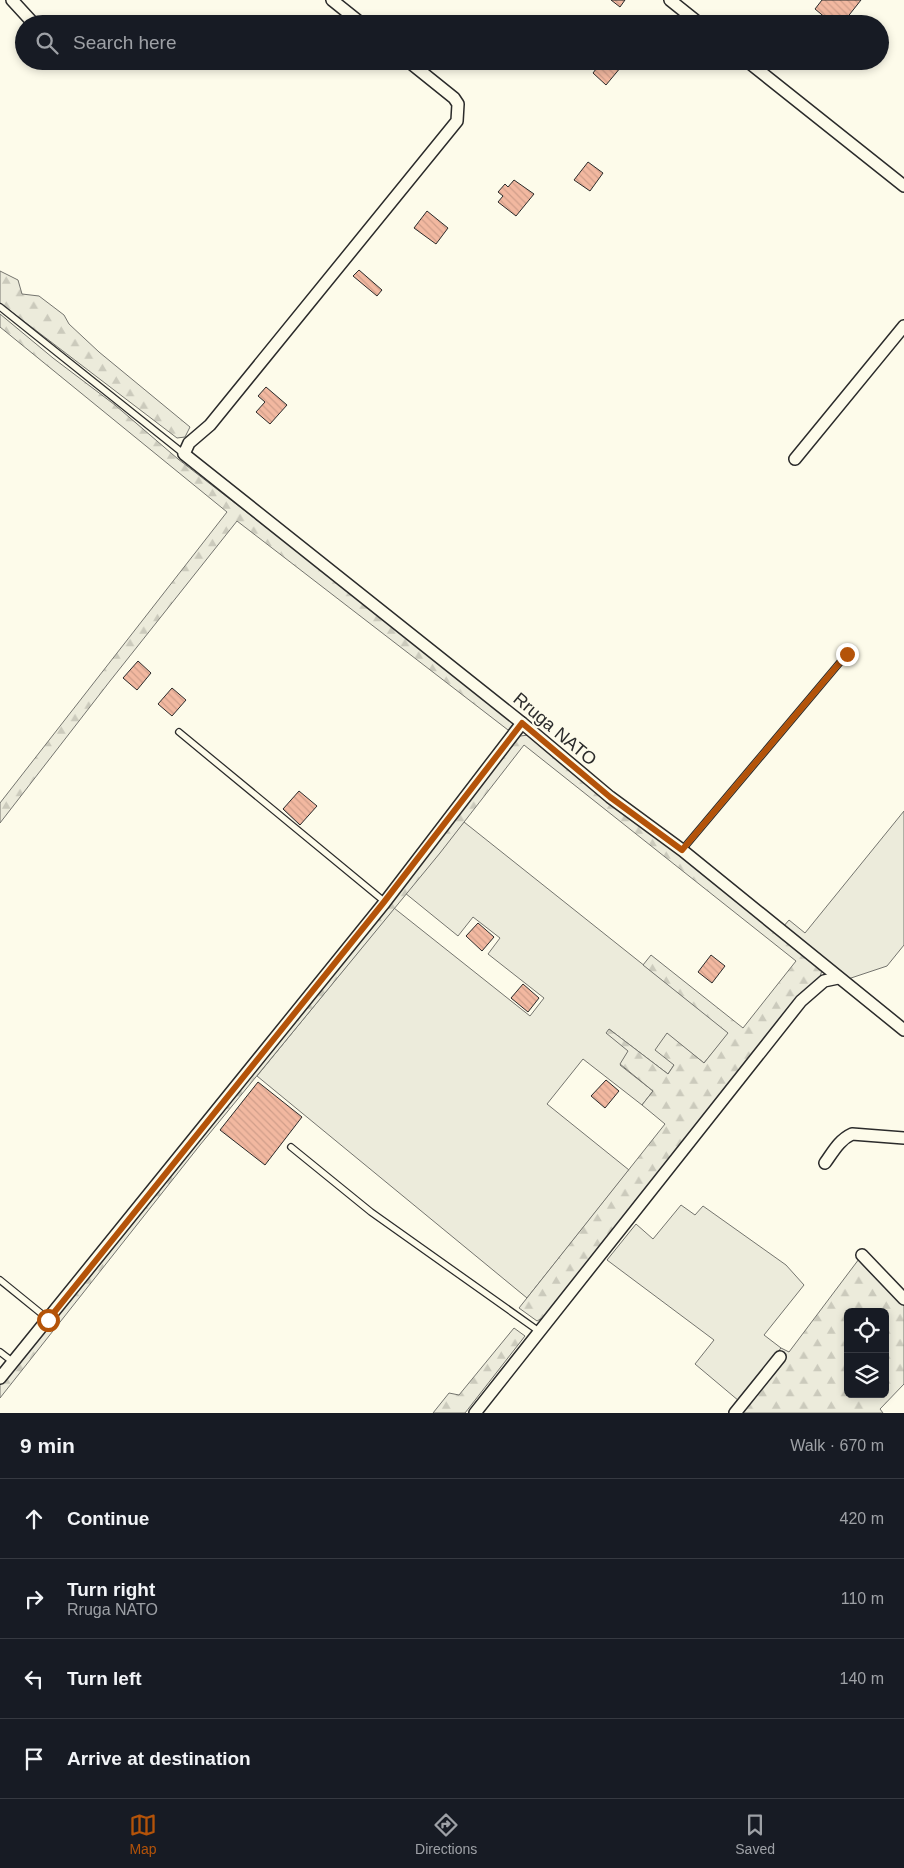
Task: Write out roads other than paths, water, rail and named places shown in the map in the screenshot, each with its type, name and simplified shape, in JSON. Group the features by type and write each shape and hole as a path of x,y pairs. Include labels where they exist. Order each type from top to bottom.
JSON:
{"street":[{"path":"12,0 26,15"},
{"path":"332,0 351,15"},
{"path":"670,0 689,15"},
{"path":"184,454 189,443 217,418 457,121 458,104 454,98 419,70"},
{"path":"758,70 904,186"},
{"path":"796,459 904,326"},
{"name":"Rruga NATO","path":"184,454 522,723 610,797 682,850 904,1030"},
{"path":"0,1378 384,902 522,723"},
{"path":"475,1413 801,1001 824,981 838,978"},
{"path":"825,1163 838,1144 852,1134 904,1138"},
{"path":"862,1255 904,1299"},
{"path":"735,1413 780,1357"}],"lane":[{"path":"0,307 184,454"},
{"path":"682,850 847,654"},
{"path":"179,732 384,902"},
{"path":"291,1147 371,1212 540,1332"},
{"path":"0,1280 48,1320"},
{"path":"0,1352 13,1362"}]}
